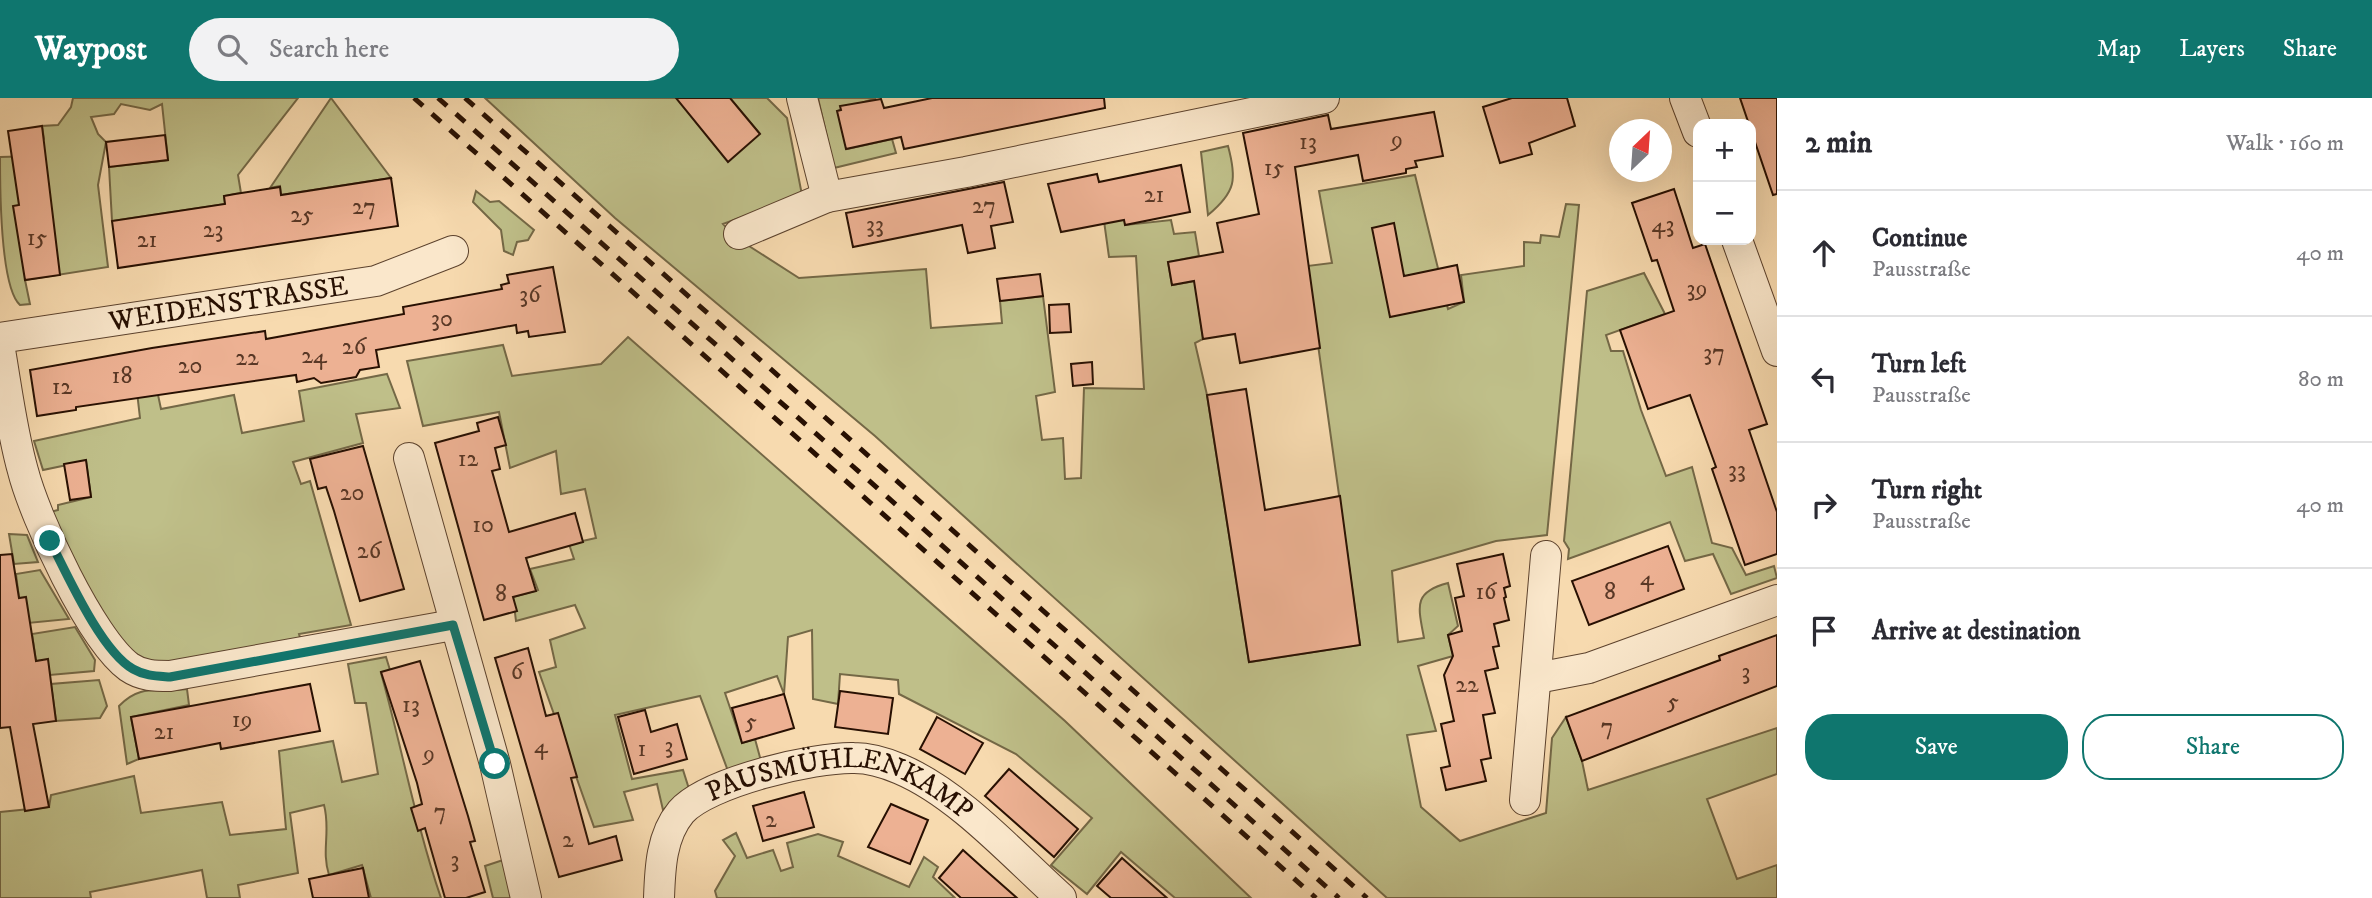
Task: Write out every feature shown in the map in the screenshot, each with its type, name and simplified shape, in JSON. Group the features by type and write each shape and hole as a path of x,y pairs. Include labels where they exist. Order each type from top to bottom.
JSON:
{"street":[{"path":"802,98 827,197"},
{"path":"739,234 827,197 966,172 1324,98"},
{"path":"1685,98 1693,119"},
{"path":"1739,245 1777,351"},
{"name":"WEIDENSTRASSE","path":"0,338 376,281 453,251"},
{"path":"0,350 14,434 34,506 90,616 119,659 132,669 149,676 170,677 453,625"},
{"path":"409,458 453,625 495,764 526,898"},
{"path":"1525,800 1546,556"},
{"path":"1537,678 1589,668 1777,600"},
{"name":"PAUSMÜHLENKAMP","path":"659,898 662,856 667,835 681,812 706,792 736,781 834,758 883,762 932,787 1061,898"}],"green space":[{"path":"73,98 298,98 238,175 241,193 224,196 225,204 112,221 109,167 168,160 162,104 150,110 121,104 114,114 91,117 98,134 106,142 98,185 108,267 25,280 30,304 20,305 13,295 5,259 0,157 36,156 37,143 44,139 42,126 58,125 71,107"},
{"path":"331,98 391,178 281,195 280,186 270,188"},
{"path":"485,98 676,98 760,134 730,98 767,98 787,118 802,195 723,224 735,237 799,278 926,269 931,328 1002,323 1000,301 1043,296 1055,392 1036,396 1042,440 1063,438 1065,479 1081,478 1084,388 1144,389 1136,256 1109,257 1104,221 1126,217 1126,225 1171,220 1174,234 1195,232 1199,256 1168,262 1172,285 1195,281 1203,339 1195,343 1207,395 1249,662 1360,645 1307,266 1332,263 1319,191 1415,175 1448,309 1464,302 1461,275 1524,266 1524,242 1540,243 1541,235 1559,237 1566,204 1579,205 1547,535 1496,541 1392,571 1398,642 1424,638 1420,617 1423,596 1448,583 1458,626 1448,635 1453,656 1418,666 1436,731 1407,735 1421,807 1460,841 1546,813 1552,738 1566,717 1582,761 1588,790 1777,728 1777,774 1707,799 1737,879 1777,865 1777,898 1387,898 875,436 615,218"},
{"path":"818,98 876,98 838,111 847,149 892,139 896,153 834,168"},
{"path":"1228,146 1233,167 1232,184 1224,199 1208,215 1201,152"},
{"path":"476,191 490,202 499,201 534,230 528,240 517,242 513,255 504,251 501,230 473,202"},
{"path":"1644,273 1665,314 1606,335 1611,351 1623,351 1641,410 1666,476 1692,467 1712,543 1732,548 1746,575 1774,566 1777,578 1731,594 1713,554 1685,561 1670,522 1568,559 1569,549 1564,541 1587,291"},
{"path":"628,337 1065,721 1251,898 1175,898 1121,852 1087,894 1051,865 1092,818 1016,754 899,694 898,680 840,674 838,704 813,699 812,630 788,637 784,694 777,676 725,693 742,743 755,739 761,761 728,771 700,696 615,715 632,779 683,770 689,789 663,810 657,784 624,792 633,820 594,827 539,672 556,667 550,640 585,628 575,605 516,621 513,597 538,590 530,569 574,559 569,544 596,538 585,489 561,494 556,451 510,468 499,412 423,426 407,361 503,345 512,376 601,364"},
{"path":"387,374 400,408 356,414 363,443 293,462 301,484 310,481 351,625 299,634 304,651 128,672 39,515 58,510 58,505 91,497 86,461 43,470 34,441 140,418 137,392 157,390 161,409 234,395 242,433 304,421 299,391"},
{"path":"9,534 27,535 38,562 14,564"},
{"path":"40,570 69,619 28,623 19,598 16,574"},
{"path":"75,627 95,660 94,671 50,675 47,660 36,661 32,634"},
{"path":"386,657 390,670 381,673 424,843 441,898 371,898 362,865 329,875 324,805 290,813 298,873 238,885 240,898 207,898 202,870 90,892 91,898 0,898 0,812 49,807 51,795 134,776 141,813 222,802 230,835 286,829 279,751 333,741 342,782 378,774 366,703 355,703 348,664"},
{"path":"99,680 107,706 100,718 56,721 51,684"},
{"path":"187,689 189,705 131,717 139,759 127,764 119,706 135,694 150,690"},
{"path":"736,833 747,858 773,850 781,871 793,867 787,843 818,834 843,842 838,856 909,887 924,857 938,867 933,877 955,898 717,898 715,891 735,856 723,840"},
{"path":"506,859 515,898 493,898 485,866"}],"building":[{"path":"676,98 730,98 760,134 728,162"},
{"path":"932,98 1104,98 1105,108 904,149 901,137 846,149 837,111 841,110 840,106 881,99 884,108"},
{"path":"1512,98 1567,98 1575,126 1529,143 1532,154 1500,163 1483,107"},
{"path":"1740,98 1777,98 1777,194 1773,195 1756,145 1756,119 1747,119"},
{"path":"1434,112 1443,156 1415,161 1417,167 1406,169 1406,173 1363,181 1358,155 1295,167 1320,348 1240,363 1235,334 1203,339 1194,281 1172,285 1168,262 1223,252 1217,223 1259,214 1243,133 1328,115 1331,129"},
{"path":"42,126 60,275 25,280 13,206 19,205 8,131"},
{"path":"165,135 168,160 109,167 106,142"},
{"path":"1181,165 1190,212 1125,225 1124,220 1061,232 1048,184 1097,174 1099,182"},
{"path":"391,178 398,226 118,268 112,221 225,204 224,196 280,187 281,195"},
{"path":"1004,182 1013,222 991,226 995,248 968,253 962,225 853,247 846,213"},
{"path":"1674,189 1693,248 1705,245 1767,424 1749,430 1777,512 1777,554 1745,565 1712,469 1716,467 1690,395 1648,409 1620,330 1674,311 1657,260 1652,261 1632,203"},
{"path":"1394,223 1404,276 1457,265 1464,302 1390,317 1372,228"},
{"path":"553,267 565,332 529,337 528,331 517,333 516,325 376,350 379,367 360,370 356,377 321,383 314,378 297,382 296,375 76,407 76,410 37,416 30,370 265,331 266,339 404,314 403,307 502,289 501,285 509,283 507,275"},
{"path":"1040,274 1043,296 1000,301 997,279"},
{"path":"1069,304 1071,332 1050,333 1049,305"},
{"path":"1092,362 1093,384 1073,386 1071,364"},
{"path":"1246,389 1265,510 1340,496 1360,645 1249,662 1207,395"},
{"path":"498,417 506,445 495,448 500,469 492,471 509,532 575,513 583,542 526,558 536,591 513,597 517,611 484,620 435,443 479,431 477,423"},
{"path":"363,446 404,589 360,601 326,487 318,489 310,459"},
{"path":"86,460 91,497 70,500 64,464"},
{"path":"1668,546 1684,589 1589,625 1572,581"},
{"path":"12,554 19,598 26,597 36,661 48,659 56,721 33,724 49,807 25,811 10,727 0,728 0,555"},
{"path":"1503,554 1510,586 1504,588 1509,620 1494,624 1499,646 1493,647 1498,668 1485,671 1495,713 1483,715 1491,758 1481,760 1486,781 1446,790 1441,768 1450,766 1441,724 1454,721 1444,675 1453,656 1448,635 1462,631 1455,598 1464,596 1457,564"},
{"path":"1777,635 1777,686 1582,761 1566,717 1720,660 1719,656"},
{"path":"528,648 546,716 558,713 577,777 571,778 589,844 616,836 622,860 559,877 495,658"},
{"path":"420,661 468,816 475,841 470,842 485,892 466,898 445,898 425,828 418,831 411,808 422,804 381,672"},
{"path":"310,684 320,731 221,749 220,743 139,759 131,717"},
{"path":"840,691 893,698 888,734 835,727"},
{"path":"784,694 794,728 742,743 732,708"},
{"path":"645,710 651,732 677,724 687,759 634,774 618,717"},
{"path":"937,717 983,743 965,774 920,749"},
{"path":"1009,769 1078,829 1054,857 985,796"},
{"path":"804,792 814,827 763,841 753,806"},
{"path":"891,804 928,820 910,864 868,847"},
{"path":"963,850 1017,898 961,898 939,878"},
{"path":"1122,858 1167,898 1111,898 1097,886"},
{"path":"363,868 369,898 313,898 309,879"}],"railway":[{"path":"414,98 1316,898"},
{"path":"438,98 1339,898"},
{"path":"465,98 1367,898"}],"route":[{"path":"50,541 90,616 119,659 132,669 149,676 170,677 453,625 495,764"}]}
